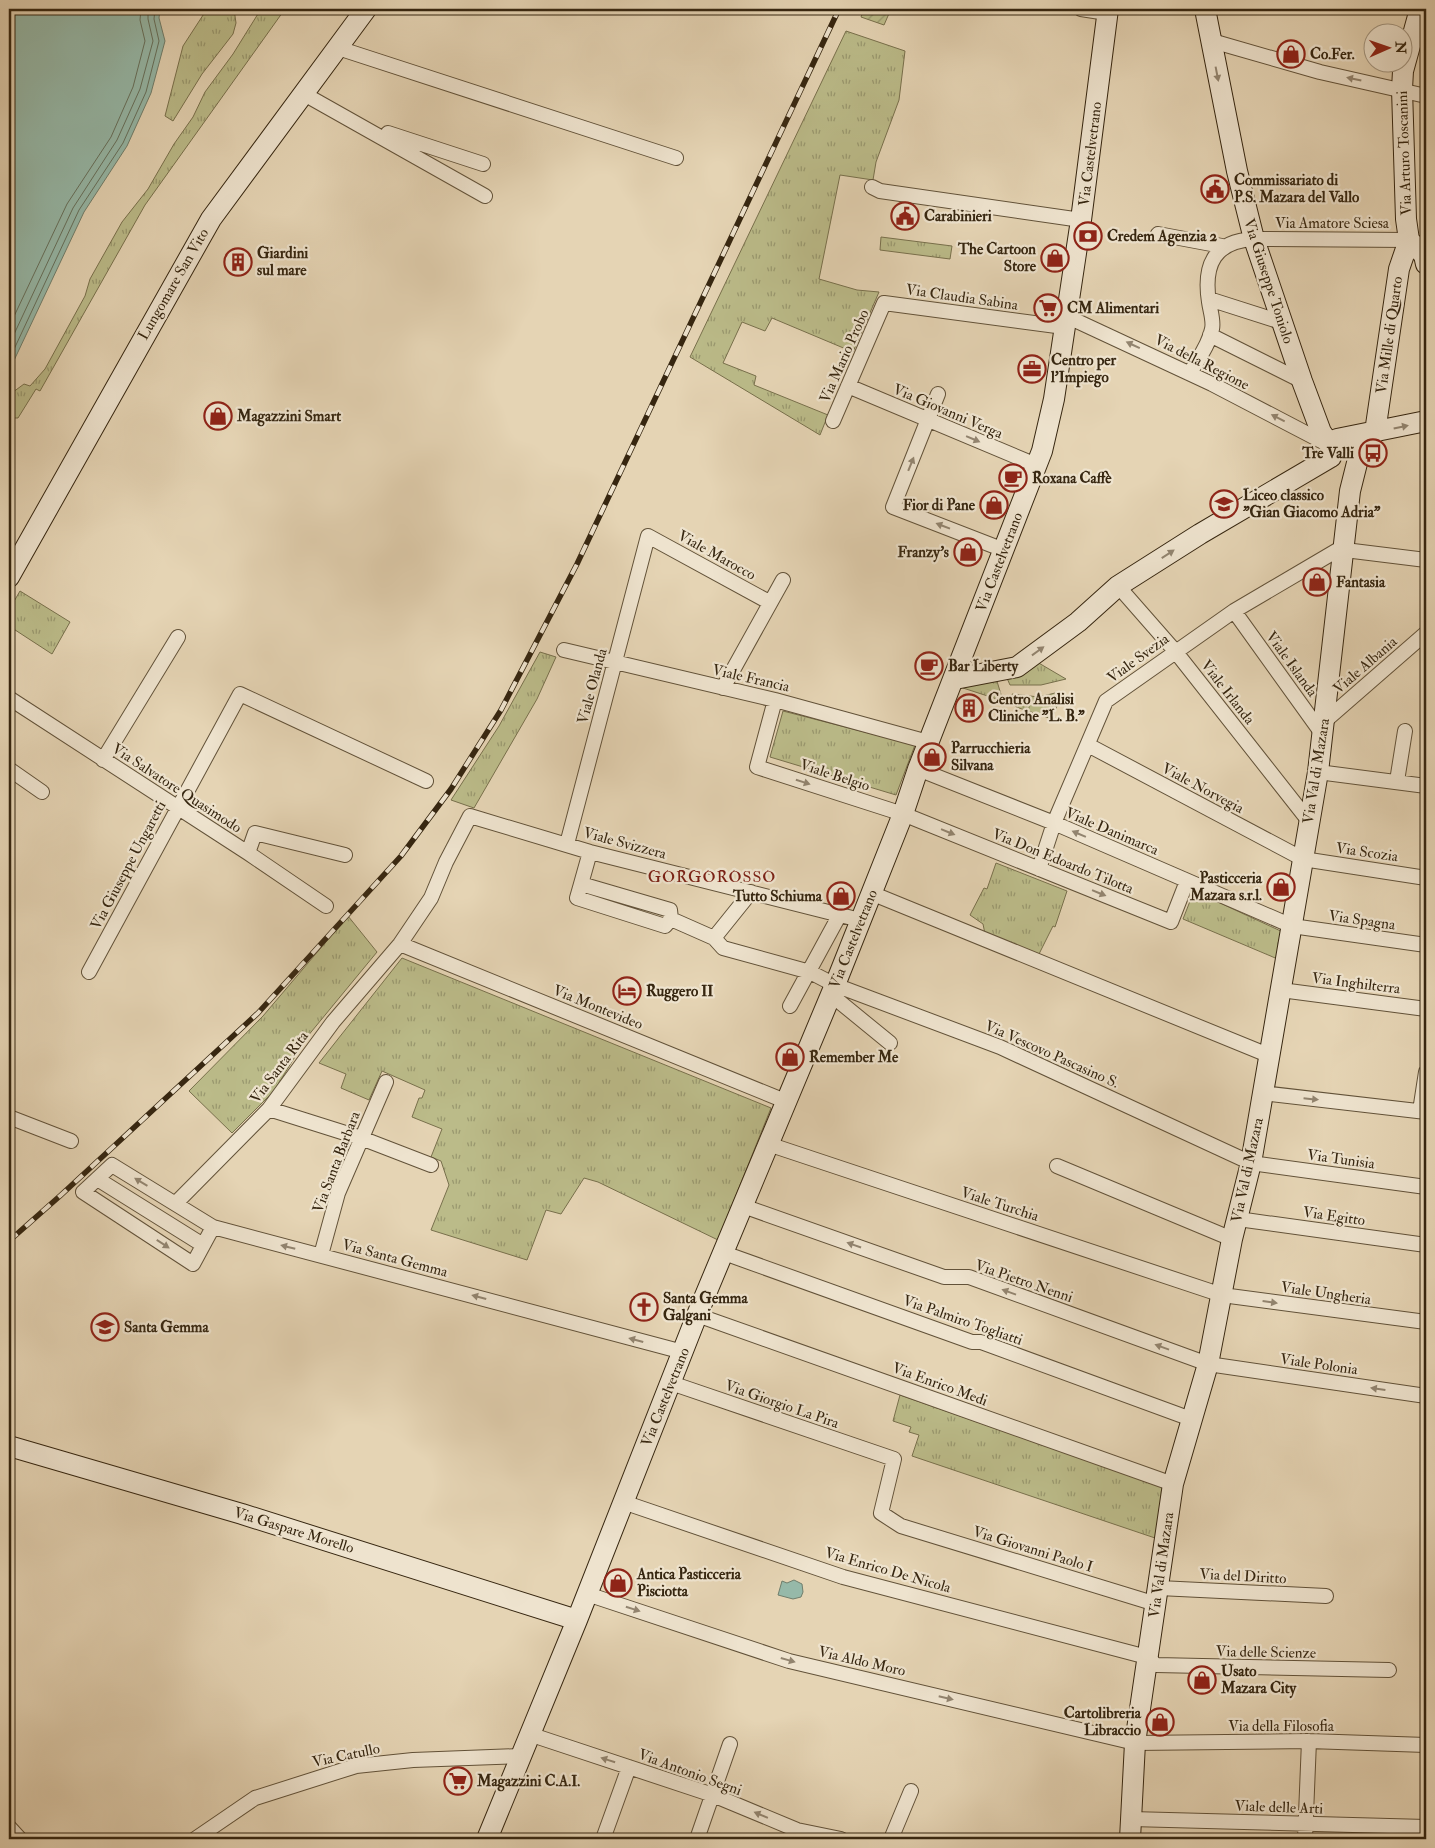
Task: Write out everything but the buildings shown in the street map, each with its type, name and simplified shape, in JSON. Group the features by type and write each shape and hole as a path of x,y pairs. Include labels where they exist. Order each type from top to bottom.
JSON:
{"street":[{"name":"Lungomare San Vito","path":"9,577 211,219 366,9"},
{"path":"1082,9 1108,11"},
{"name":"Via Giuseppe Toniolo","path":"1205,9 1237,171 1254,238 1302,381 1328,449 1350,494"},
{"name":"Via Arturo Toscanini","path":"1418,239 1406,219 1402,89 1403,71 1420,9"},
{"name":"Via Castelvetrano","path":"487,1839 577,1620 697,1315 903,814 928,742 955,679 1042,451 1054,399 1081,220 1108,11"},
{"path":"1212,41 1320,72 1402,89 1426,96"},
{"path":"338,48 676,158"},
{"path":"304,94 361,124 485,196"},
{"path":"361,124 483,164"},
{"path":"872,187 880,191 1081,220"},
{"path":"1158,234 1222,246 1213,259 1207,277 1208,299 1213,326 1210,336 1190,373"},
{"name":"Via Amatore Sciesa","path":"1222,246 1239,239 1254,238 1418,239"},
{"path":"1418,239 1426,264"},
{"name":"Via Mille di Quarto","path":"1350,494 1363,443 1398,269 1418,239"},
{"path":"1208,299 1282,322"},
{"name":"Via Claudia Sabina","path":"884,303 1065,322"},
{"name":"Via Mario Probo","path":"833,421 884,303"},
{"name":"Via della Regione","path":"1065,322 1190,373 1328,449"},
{"path":"1210,336 1302,381"},
{"name":"Via Giovanni Verga","path":"848,386 1036,465"},
{"path":"938,394 894,507 1004,550"},
{"path":"955,679 1017,667 1078,622 1118,586 1328,449 1342,462 1363,443 1426,421"},
{"name":"Via Val di Mazara","path":"1130,1839 1135,1743 1173,1484 1208,1364 1232,1239 1251,1162 1268,1055 1304,860 1308,820 1318,772 1350,494"},
{"name":"Viale Marocco","path":"648,536 769,602"},
{"name":"Viale Olanda","path":"567,844 648,536"},
{"path":"1345,550 1426,560"},
{"name":"Viale Svezia","path":"1039,869 1054,824 1106,701 1234,611 1336,551 1345,550"},
{"path":"723,688 769,602 783,580"},
{"name":"Viale Irlanda","path":"1118,586 1175,651 1308,820"},
{"name":"Viale Islanda","path":"1234,611 1324,728"},
{"name":"Viale Albania","path":"1324,728 1426,633"},
{"path":"103,760 178,637"},
{"name":"Viale Francia","path":"564,650 775,700 928,742"},
{"name":"Via Giuseppe Ungaretti","path":"89,972 240,694 426,781"},
{"name":"Via Salvatore Quasimodo","path":"9,698 248,853 326,906"},
{"name":"Viale Belgio","path":"775,700 757,767 903,814"},
{"path":"1398,782 1405,731"},
{"name":"Viale Norvegia","path":"1088,745 1304,860"},
{"path":"9,769 42,792"},
{"name":"Viale Danimarca","path":"918,769 1054,824 1292,926"},
{"path":"1318,772 1426,786"},
{"name":"Via Don Edoardo Tilotta","path":"903,814 1171,922 1188,881"},
{"name":"Viale Svizzera","path":"470,816 590,852 860,920"},
{"name":"Via Santa Rita","path":"176,1202 268,1110 333,1022 400,944 431,898 446,862 470,816"},
{"path":"248,853 255,833 345,854"},
{"path":"590,852 581,884 670,910 671,919 714,938 723,948 810,972 890,1043"},
{"name":"Via Scozia","path":"1304,860 1426,878"},
{"path":"714,938 751,892"},
{"path":"871,894 1268,1055"},
{"path":"790,1006 839,916"},
{"name":"Via Spagna","path":"1292,926 1426,946"},
{"name":"Via Montevideo","path":"400,944 785,1101"},
{"name":"Via Vescovo Pascasino S.","path":"832,990 1000,1047 1251,1162"},
{"name":"Via Inghilterra","path":"1281,990 1426,1009"},
{"path":"1262,1093 1423,1111 1426,1072"},
{"name":"Via Santa Barbara","path":"321,1255 338,1193 386,1082"},
{"path":"268,1110 362,1138 431,1165"},
{"path":"9,1118 71,1141"},
{"name":"Viale Turchia","path":"768,1144 1222,1295"},
{"name":"Via Tunisia","path":"1251,1162 1426,1187"},
{"name":"Via Santa Gemma","path":"98,1180 112,1165 176,1202 213,1227 683,1352"},
{"path":"1057,1166 1232,1239"},
{"path":"203,1245 98,1180 83,1192 193,1264 213,1227"},
{"name":"Via Pietro Nenni","path":"742,1206 944,1276 969,1277 1208,1364"},
{"name":"Via Egitto","path":"1238,1219 1426,1245"},
{"name":"Via Palmiro Togliatti","path":"724,1253 972,1342 981,1342 1192,1419"},
{"name":"Viale Ungheria","path":"1222,1295 1426,1322"},
{"name":"Via Enrico Medi","path":"697,1315 1173,1484"},
{"name":"Viale Polonia","path":"1208,1364 1426,1396"},
{"name":"Via Giorgio La Pira","path":"670,1383 883,1455"},
{"name":"Via Gaspare Morello","path":"9,1446 242,1514 577,1620"},
{"name":"Via Giovanni Paolo I","path":"883,1455 894,1460 881,1513 901,1526 1158,1596"},
{"name":"Via Enrico De Nicola","path":"623,1502 843,1577 1147,1657"},
{"name":"Via Aldo Moro","path":"587,1594 789,1661 1135,1743"},
{"name":"Via del Diritto","path":"1158,1596 1326,1596"},
{"name":"Via delle Scienze","path":"1147,1657 1156,1665 1178,1667 1388,1670"},
{"name":"Via Antonio Segni","path":"529,1734 713,1795 795,1835 841,1839"},
{"path":"1305,1839 1309,1741"},
{"name":"Via della Filosofia","path":"1135,1743 1309,1741 1426,1745"},
{"path":"697,1839 730,1744"},
{"name":"Via Catullo","path":"203,1838 255,1798 356,1766 413,1760 520,1756"},
{"path":"603,1839 629,1767"},
{"path":"892,1839 911,1791"},
{"name":"Viale delle Arti","path":"1130,1819 1426,1827"},
{"path":"9,1827 20,1839"}],"green space":[{"path":"207,9 234,9 236,23 233,34 202,74 173,121 165,116 183,46"},
{"path":"261,9 285,9 145,205 40,391 36,389 18,418 9,418 9,395 24,384 30,386 45,369 85,296 90,279 122,222 148,189 174,144 193,117 205,92 233,54"},
{"path":"864,9 891,9 884,25 861,17"},
{"path":"846,31 905,51 899,100 876,162 873,180 840,175 819,279 857,290 879,292 853,352 772,318 765,331 742,322 723,363 756,376 754,385 828,415 820,435 690,357"},
{"path":"881,237 952,246 950,259 880,250"},
{"path":"20,591 70,622 52,654 9,626 9,610"},
{"path":"540,652 556,657 537,699 474,808 451,800 499,726"},
{"path":"1037,662 1066,679 1041,685 1010,685 1006,676"},
{"path":"996,678 1003,701 963,688 964,684"},
{"path":"1059,692 1060,698 1052,719 1016,707 1012,694 1039,697"},
{"path":"783,711 915,745 896,795 770,757"},
{"path":"996,863 1067,891 1055,927 1053,926 1037,958 985,934 983,924 970,915 984,888 987,889"},
{"path":"1194,891 1285,933 1280,960 1183,919"},
{"path":"348,916 377,952 307,1037 274,1091 232,1133 189,1091 263,1016"},
{"path":"402,958 771,1108 718,1240 598,1182 584,1178 561,1214 546,1210 527,1260 431,1230 449,1185 441,1161 431,1157 442,1129 412,1117 419,1098 422,1098 425,1090 382,1071 369,1100 341,1088 346,1074 319,1063"},
{"path":"900,1395 1163,1487 1158,1539 912,1456 919,1435 909,1432 911,1427 893,1421"}],"water":[{"path":"9,9 160,9 159,18 165,41 151,93 127,146 84,212 9,371"},
{"path":"794,1580 802,1584 803,1592 801,1597 793,1599 778,1595 782,1581 787,1583"}],"railway":[{"path":"9,1241 258,1013 401,856 451,789 501,710 577,564 839,9"}],"place":[{"name":"Co.Fer.","path":"1291,54"},
{"name":"Commissariato di P.S. Mazara del Vallo","path":"1215,189"},
{"name":"Carabinieri","path":"905,216"},
{"name":"Credem Agenzia 2","path":"1088,236"},
{"name":"The Cartoon Store","path":"1055,258"},
{"name":"Giardini sul mare","path":"238,262"},
{"name":"CM Alimentari","path":"1048,308"},
{"name":"Centro per l'Impiego","path":"1032,369"},
{"name":"Magazzini Smart","path":"218,416"},
{"name":"Tre Valli","path":"1373,453"},
{"name":"Roxana Caffè","path":"1013,478"},
{"name":"Liceo classico \"Gian Giacomo Adria\"","path":"1224,504"},
{"name":"Fior di Pane","path":"994,505"},
{"name":"Franzy's","path":"968,552"},
{"name":"Fantasia","path":"1317,582"},
{"name":"Bar Liberty","path":"929,666"},
{"name":"Centro Analisi Cliniche \"L. B.\"","path":"969,708"},
{"name":"Parrucchieria Silvana","path":"932,757"},
{"name":"Pasticceria Mazara s.r.l.","path":"1281,887"},
{"name":"Tutto Schiuma","path":"841,896"},
{"name":"Ruggero II","path":"627,991"},
{"name":"Remember Me","path":"790,1057"},
{"name":"Santa Gemma Galgani","path":"644,1307"},
{"name":"Santa Gemma","path":"105,1327"},
{"name":"Antica Pasticceria Pisciotta","path":"618,1583"},
{"name":"Usato Mazara City","path":"1202,1680"},
{"name":"Cartolibreria Libraccio","path":"1160,1722"},
{"name":"Magazzini C.A.I.","path":"458,1781"}],"district":[{"name":"GORGOROSSO","path":"712,876"}]}
